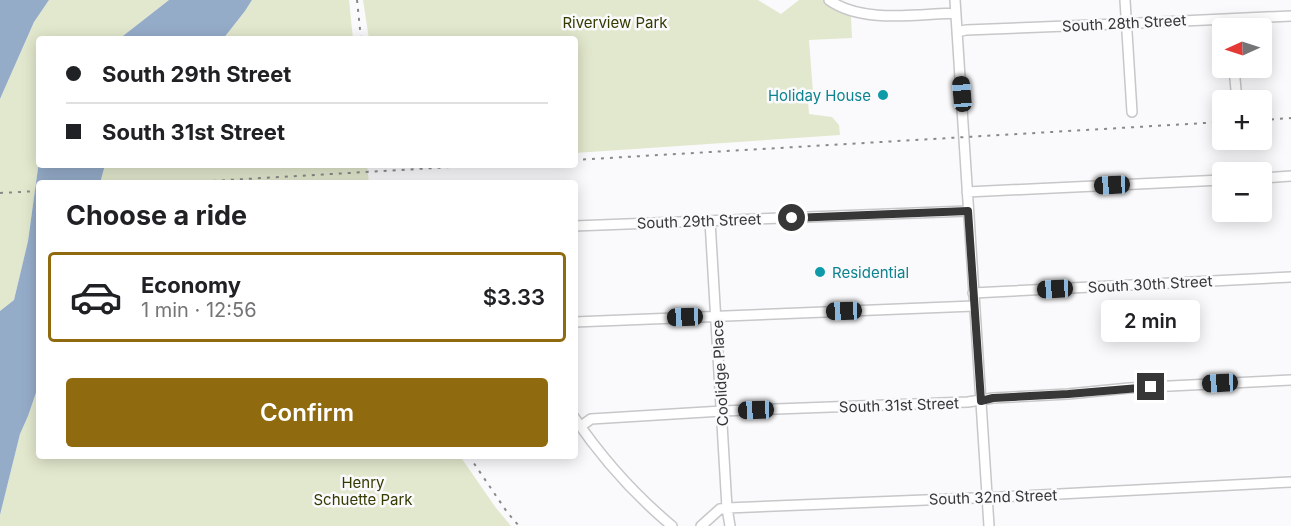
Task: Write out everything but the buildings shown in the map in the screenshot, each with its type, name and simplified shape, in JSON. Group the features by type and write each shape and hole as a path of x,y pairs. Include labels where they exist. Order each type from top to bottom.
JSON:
{"street":[{"path":"830,0 847,9 882,16 956,13"},
{"path":"955,0 989,526"},
{"path":"1125,0 1132,112"},
{"name":"South 28th Street","path":"1272,18 1291,16"},
{"name":"South 28th Street","path":"957,32 1126,24 1212,23"},
{"path":"1235,78 1236,90"},
{"path":"1272,177 1291,176"},
{"path":"967,192 1212,180"},
{"name":"South 29th Street","path":"578,226 968,211"},
{"name":"Coolidge Place","path":"710,221 727,508 730,526"},
{"name":"South 30th Street","path":"973,293 1291,277"},
{"path":"578,322 974,306"},
{"name":"South 31st Street","path":"581,426 591,418 981,401 993,398 1129,388 1291,380"},
{"path":"578,422 610,463 672,526"},
{"name":"South 32nd Street","path":"727,508 987,498 1291,482"},
{"path":"701,526 720,509 727,508"}],"green space":[{"path":"49,0 169,0 123,36 36,36 36,168 38,168 28,241 14,300 0,311 0,99 34,22"},
{"path":"252,0 349,0 353,36 225,36"},
{"name":"Riverview Park","path":"363,0 758,0 781,14 799,0 822,0 851,16 852,38 809,40 813,92 799,93 799,101 808,101 809,114 832,117 839,125 840,135 578,153 578,36 369,36"},
{"path":"104,168 367,168 369,180 101,180"},
{"name":"Henry Schuette Park","path":"36,393 36,459 462,459 511,526 0,526 0,515 20,434"}],"water":[{"path":"0,0 49,0 34,22 0,99"},
{"path":"169,0 252,0 225,36 123,36"},
{"path":"38,168 104,168 101,180 36,180"},
{"path":"36,183 36,393 20,434 0,515 0,311 14,300 28,241"}],"railway":[{"path":"357,0 361,36"},
{"path":"1272,119 1291,118"},
{"path":"578,160 1212,123"},
{"path":"228,180 434,168"},
{"path":"0,193 36,191"},
{"path":"471,459 519,526"}],"place":[{"name":"Holiday House","path":"883,95"},
{"name":"Residential","path":"820,272"}],"route":[{"path":"792,218 968,211 981,401 993,398 1151,387"}]}
